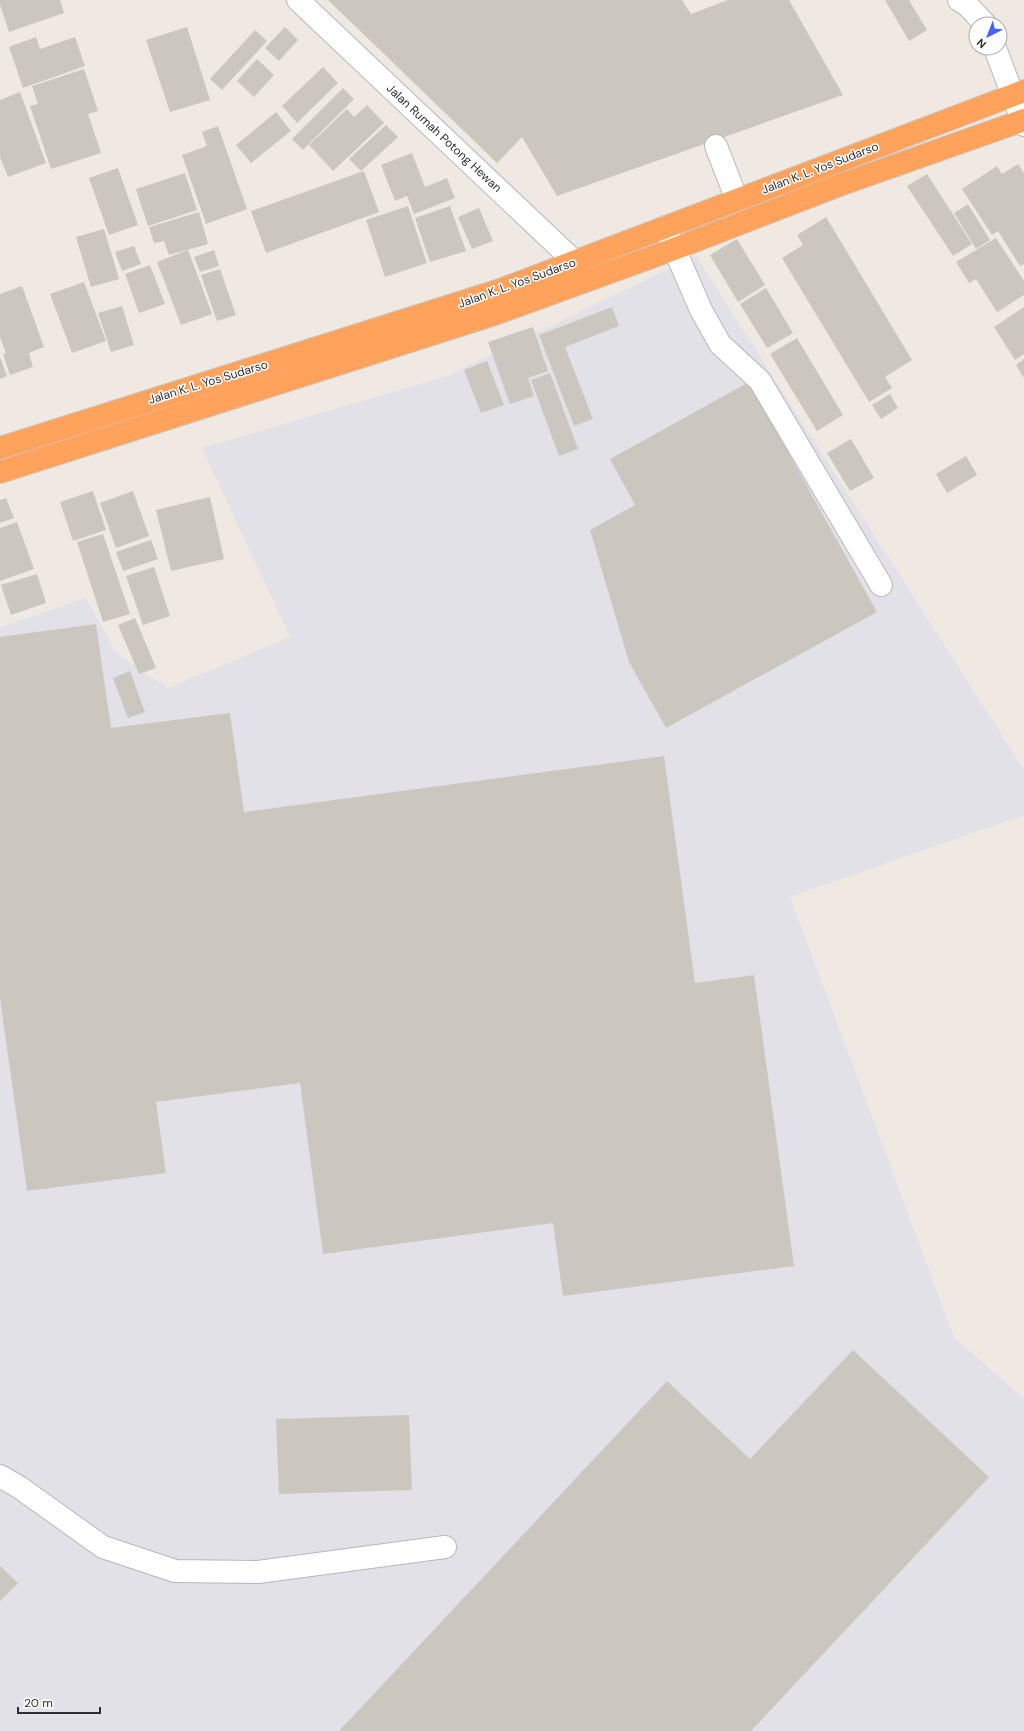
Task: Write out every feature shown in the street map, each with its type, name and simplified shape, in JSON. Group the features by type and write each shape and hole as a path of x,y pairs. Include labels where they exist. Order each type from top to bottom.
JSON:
{"highway":[{"name":"Jalan K. L. Yos Sudarso","path":"0,448 500,290 1018,92"},
{"name":"Jalan K. L. Yos Sudarso","path":"0,472 495,314 674,249 837,186 1023,122"}],"street":[{"name":"Jalan Rumah Potong Hewan","path":"298,0 575,262 585,281"},
{"path":"960,0 977,16"},
{"path":"999,56 1018,92 1023,122"},
{"path":"716,146 737,200"},
{"path":"665,227 701,310 720,344 760,382 881,585"},
{"path":"0,1476 19,1487 103,1547 175,1571 258,1572 445,1547"}],"shaded area":[{"path":"696,256 1024,770 1024,815 790,897 954,1337 1024,1399 1024,1731 0,1731 0,627 86,598 116,653 168,688 290,637 202,448 447,376"}],"building":[{"path":"0,0 60,0 64,13 9,32 0,5"},
{"path":"328,0 682,0 691,14 728,0 789,0 843,95 557,196 522,137 497,163"},
{"path":"885,0 909,0 927,30 909,41"},
{"path":"187,27 210,100 170,112 146,40"},
{"path":"285,27 298,40 279,61 265,48"},
{"path":"255,30 267,41 222,90 210,79"},
{"path":"36,37 40,49 75,37 85,66 23,88 9,47"},
{"path":"257,59 274,75 254,97 237,81"},
{"path":"323,67 338,83 297,123 282,106"},
{"path":"84,69 98,111 88,114 101,153 51,169 30,106 38,104 32,86"},
{"path":"343,88 354,99 303,150 292,139"},
{"path":"20,92 46,163 8,177 0,157 0,100"},
{"path":"367,105 384,123 333,171 309,145 347,109 354,117"},
{"path":"276,112 291,131 251,163 236,145"},
{"path":"386,125 398,137 361,171 349,159"},
{"path":"218,126 247,209 206,224 182,155 207,146 202,132"},
{"path":"412,153 425,187 447,178 455,198 414,214 407,196 395,201 381,165"},
{"path":"1018,164 1024,173 1024,264 1020,266 998,231 992,235 962,189 997,166 1002,174"},
{"path":"118,168 138,225 109,235 89,178"},
{"path":"364,171 379,212 266,253 251,211"},
{"path":"185,173 197,210 148,226 136,189"},
{"path":"927,174 972,244 953,256 907,186"},
{"path":"968,204 990,240 976,249 954,213"},
{"path":"408,206 427,263 385,277 366,220"},
{"path":"450,206 466,251 430,262 415,218"},
{"path":"479,208 493,241 472,249 458,217"},
{"path":"199,212 208,244 169,255 164,241 154,243 149,227"},
{"path":"826,217 912,360 885,377 892,388 869,402 782,258 803,245 797,235"},
{"path":"104,229 119,279 91,287 76,237"},
{"path":"996,238 1024,281 1024,295 997,312 976,279 969,283 956,262"},
{"path":"737,239 765,285 738,302 710,255"},
{"path":"134,246 141,264 122,271 115,252"},
{"path":"188,250 212,314 181,325 157,262"},
{"path":"214,250 219,266 200,272 194,257"},
{"path":"150,265 165,304 139,313 125,274"},
{"path":"220,269 236,315 217,321 201,275"},
{"path":"84,282 106,341 72,353 50,294"},
{"path":"22,286 44,347 29,353 33,367 10,375 3,354 6,353 0,337 0,294"},
{"path":"766,288 793,333 767,348 740,304"},
{"path":"122,306 134,345 111,352 98,313"},
{"path":"612,307 619,326 565,347 593,419 574,426 539,335"},
{"path":"1024,307 1024,354 1015,360 994,327"},
{"path":"533,327 548,371 528,378 534,396 510,404 488,342"},
{"path":"797,338 843,415 817,431 770,354"},
{"path":"0,357 7,376 0,379"},
{"path":"1024,359 1024,378 1016,365"},
{"path":"487,361 504,405 481,413 464,370"},
{"path":"550,373 578,449 559,456 531,380"},
{"path":"749,382 877,612 666,728 629,662 590,530 635,505 610,459"},
{"path":"890,394 898,408 881,419 872,405"},
{"path":"851,439 874,478 850,491 827,453"},
{"path":"966,456 977,475 947,493 936,474"},
{"path":"93,491 106,530 73,541 60,502"},
{"path":"133,491 149,536 116,548 100,503"},
{"path":"210,497 224,559 171,571 156,510"},
{"path":"6,498 14,518 0,523 0,500"},
{"path":"17,522 34,569 0,581 0,528"},
{"path":"103,534 130,614 103,622 77,542"},
{"path":"151,540 158,559 123,571 116,552"},
{"path":"154,567 170,616 143,625 126,576"},
{"path":"37,574 46,603 11,615 1,585"},
{"path":"135,618 156,668 139,674 118,625"},
{"path":"96,624 111,728 230,713 244,812 664,756 695,983 754,975 794,1266 563,1296 553,1223 323,1254 300,1083 156,1102 166,1173 27,1191 0,998 0,637"},
{"path":"130,671 145,712 128,718 113,678"},
{"path":"853,1350 989,1477 751,1731 339,1731 667,1381 750,1459"},
{"path":"409,1415 412,1490 279,1494 276,1419"},
{"path":"0,1566 18,1583 0,1601"}]}
